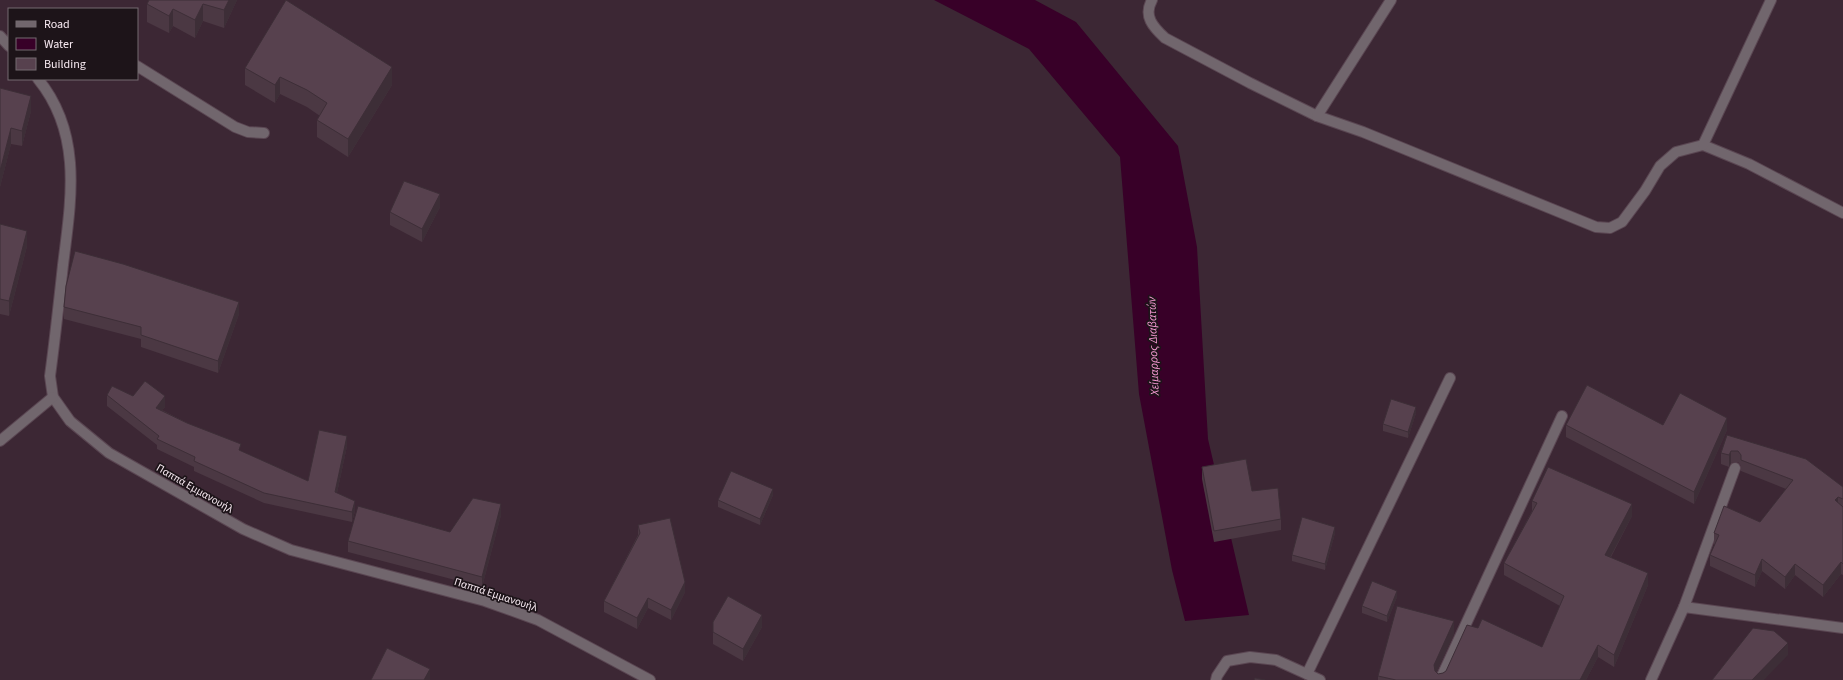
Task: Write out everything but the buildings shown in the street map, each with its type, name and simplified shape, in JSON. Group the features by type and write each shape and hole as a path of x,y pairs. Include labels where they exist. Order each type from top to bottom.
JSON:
{"street":[{"path":"1152,0 1148,17 1154,28 1165,38 1250,83 1317,116 1363,132 1596,227 1610,228 1622,222 1645,191 1660,166 1676,152 1703,145 1749,164 1843,212"},
{"path":"1317,116 1391,0"},
{"path":"1703,145 1771,0"},
{"path":"0,36 8,45"},
{"path":"138,67 235,127 248,132 264,133"},
{"name":"Παππά Εμμανουήλ","path":"39,80 47,90 60,115 69,150 72,193 50,376 53,397 70,420 109,453 243,529 291,550 499,606 538,620 650,680"},
{"path":"1307,674 1450,378"},
{"path":"0,441 53,397"},
{"path":"1440,680 1562,416"},
{"path":"1651,680 1684,607 1735,468"},
{"path":"1684,607 1843,628"},
{"path":"1216,680 1227,661 1250,657 1276,660 1320,680"}],"water":[{"name":"Χείμαρρος Διαβατών","path":"934,0 1035,0 1076,22 1178,146 1197,247 1208,439 1249,615 1185,621 1172,570 1139,394 1120,157 1029,49"}]}
